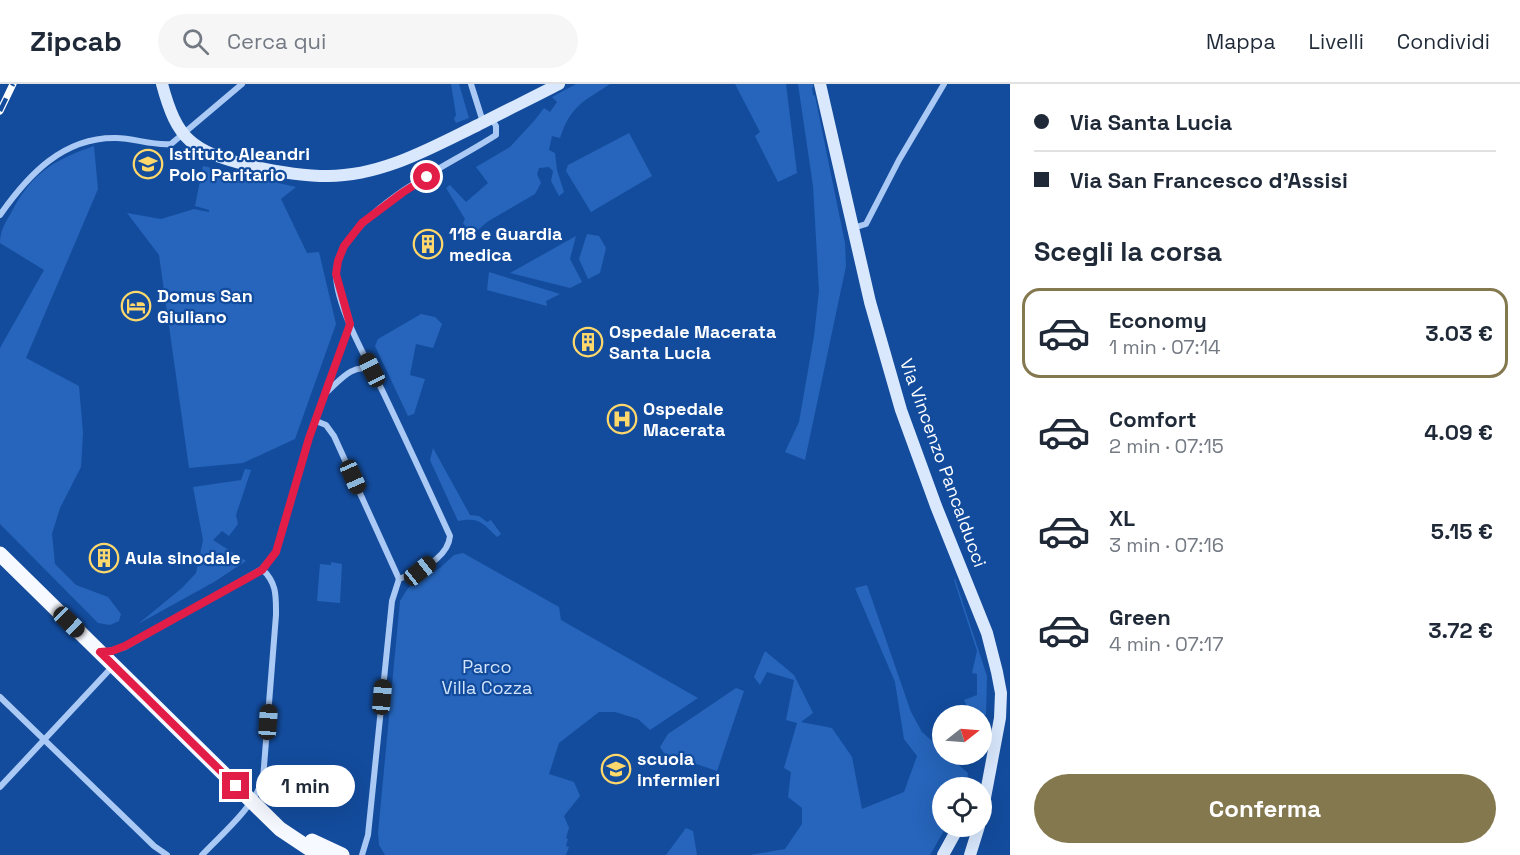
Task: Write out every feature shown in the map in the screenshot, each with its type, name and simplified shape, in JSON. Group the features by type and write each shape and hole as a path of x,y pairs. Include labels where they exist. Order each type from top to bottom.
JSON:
{"main road":[{"path":"162,84 172,116 184,135 192,143 216,157 303,175 329,176 366,171 406,160 559,84"},
{"name":"Via Vincenzo Pancalducci","path":"820,84 870,302 901,410 936,506 987,633 992,652 1000,693 1000,718 989,777"},
{"path":"0,554 280,829 319,855"},
{"path":"252,801 295,832 342,855"},
{"path":"943,855 953,837"},
{"path":"972,853 976,837"}],"street":[{"path":"0,215 19,188 37,170 69,147 102,138 171,144 242,84"},
{"path":"399,579 420,571 444,552 450,542 450,536 350,324 336,274 344,246 362,223 402,193 496,135 496,126 487,120 471,84"},
{"path":"853,228 866,224 899,160 944,84"},
{"path":"100,652 112,651 125,646 262,570 276,552 309,438 350,324"},
{"path":"327,393 357,367 372,370"},
{"path":"316,421 326,425 334,436 399,579 392,601 368,835 362,855"},
{"path":"202,855 260,790 265,765 276,615 276,591 272,580 262,570"},
{"path":"0,787 113,666"},
{"path":"0,696 154,846 168,855"}],"green space":[{"path":"451,84 459,84 469,118 456,123 454,119 456,115"},
{"path":"576,84 610,84 579,105 569,118 560,138 552,136 549,150 555,153 557,170 564,192 559,196 551,181 553,171 549,167 539,168 537,174 541,183 535,194 487,222 472,235 463,223 465,219 446,188 450,185 466,202 488,183 476,167 510,147 544,108 550,112 557,102 552,97"},
{"path":"735,84 786,84 797,173 778,182 755,136 760,132"},
{"path":"798,84 813,84 813,95 845,243 846,266 805,460 785,452 799,422 814,336 819,291 813,186"},
{"path":"629,133 652,176 591,212 566,171 568,165"},
{"path":"94,146 98,189 26,358 79,386 83,433 81,467 60,508 52,534 55,564 76,585 108,597 121,614 119,621 110,625 98,623 0,524 0,348 44,270 0,243 1,235 19,199 35,178 55,163"},
{"path":"203,166 296,187 281,199 307,253 319,252 336,324 295,439 243,463 189,468 159,255 127,213 161,219 194,209 209,212 209,210 195,206"},
{"path":"587,234 599,236 606,248 600,273 588,279 579,259"},
{"path":"576,236 570,259 582,282 570,288 510,273"},
{"path":"489,272 560,294 546,301 547,306 487,290"},
{"path":"421,314 435,317 442,324 433,348 416,344 410,375 425,379 414,414 408,416 375,346 378,339"},
{"path":"433,448 470,515 479,516 487,522 491,520 501,534 497,537 476,521 458,521 430,460"},
{"path":"245,469 251,470 236,515 238,524 229,536 222,531 213,540 246,561 214,582 138,624 182,588 196,573 203,540 193,487 241,480"},
{"name":"Parco Villa Cozza","path":"463,553 559,607 561,620 698,698 650,730 638,719 615,712 599,712 559,743 549,774 574,782 580,796 564,816 569,828 566,846 569,847 566,855 385,855 379,845 378,833 400,601 408,588 440,568 454,555"},
{"path":"331,562 342,564 340,603 317,601 320,564 331,565"},
{"path":"954,580 987,676 986,705 966,705 964,700 977,695 977,674 972,673 977,651"},
{"path":"867,585 911,712 922,732 932,741 932,765 959,765 968,773 967,777 932,777 932,837 940,837 930,855 750,855 785,849 802,824 802,808 788,797 791,772 784,768 797,723 786,720 794,680 767,672 760,685 754,677 765,651 794,675 813,713 801,722 832,728 852,757 862,809 904,792 917,756 904,739 895,682 855,588"},
{"path":"736,688 744,691 717,771 664,753 660,747 668,734"},
{"path":"686,828 693,831 697,855 666,855"}],"railway":[{"path":"0,111 13,84"}],"place":[{"name":"Istituto Aleandri Polo Paritario","path":"148,164"},
{"name":"118 e Guardia medica","path":"428,244"},
{"name":"Domus San Giuliano","path":"136,306"},
{"name":"Ospedale Macerata Santa Lucia","path":"588,342"},
{"name":"Ospedale Macerata","path":"622,419"},
{"name":"Aula sinodale","path":"104,558"},
{"name":"scuola infermieri","path":"616,769"}],"route":[{"path":"236,786 100,652 112,651 125,646 262,570 270,561 276,552 309,438 350,324 336,274 344,246 372,214 427,177"}]}
